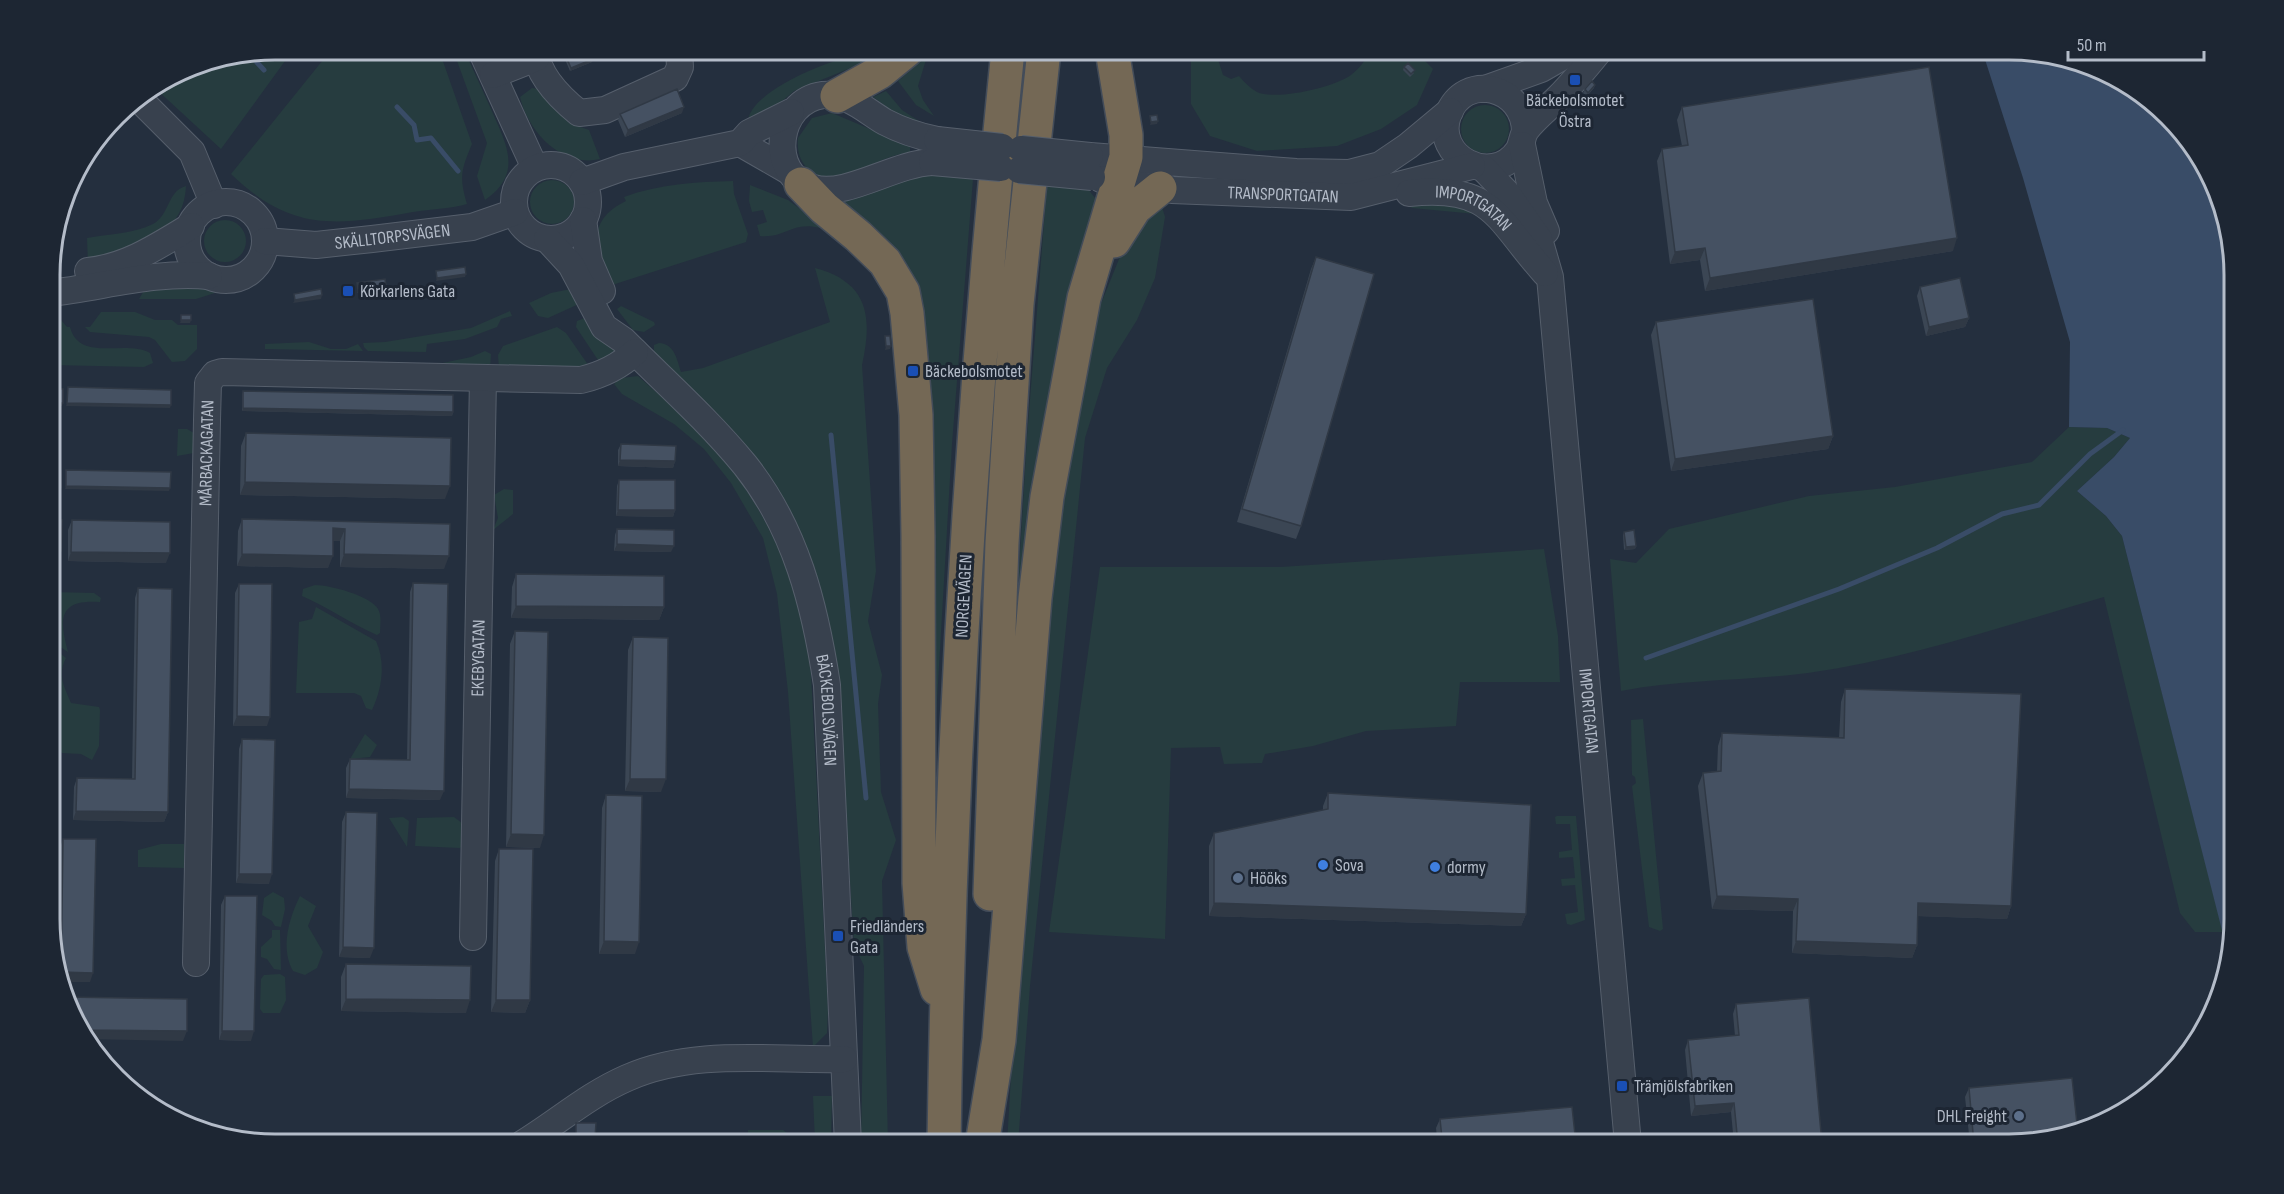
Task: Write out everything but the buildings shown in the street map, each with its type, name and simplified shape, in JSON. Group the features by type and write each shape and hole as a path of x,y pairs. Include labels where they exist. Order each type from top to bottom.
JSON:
{"highway":[{"path":"837,96 880,72 895,60"},
{"name":"NORGEVÄGEN","path":"944,1134 947,950 967,536 985,285 1007,60"},
{"name":"NORGEVÄGEN","path":"981,1134 1002,543 1017,304 1043,60"},
{"path":"983,1134 999,1040 1035,598 1047,497 1107,168 1126,135 1114,60"},
{"path":"794,177 824,208 885,262 903,292 908,313 916,415 919,883 924,948 946,1021"},
{"path":"1078,329 1118,232 1135,208 1160,188"}],"street":[{"path":"486,60 535,168"},
{"path":"493,75 523,60"},
{"path":"538,60 557,96 579,113 605,110 675,78 681,67 680,60"},
{"name":"TRANSPORTGATAN","path":"1107,168 1349,173 1380,165 1408,146 1450,111 1464,95 1541,69 1557,60"},
{"name":"TRANSPORTGATAN","path":"1107,168 1160,188 1332,197 1370,194 1477,167 1503,164 1512,158 1523,138 1592,60"},
{"path":"1485,89 1501,92 1515,102 1523,115 1523,138"},
{"path":"582,182 630,165 740,143 749,133 791,112 810,99 824,95 837,96 860,104 934,151 1107,168"},
{"path":"144,104 192,152 214,205"},
{"path":"1450,111 1446,130 1449,143 1455,154 1477,167"},
{"path":"791,112 784,128 782,142 794,177"},
{"name":"IMPORTGATAN","path":"1523,138 1534,203 1554,253 1550,278"},
{"path":"740,143 814,189 840,189 914,163 934,151"},
{"path":"548,165 561,166 573,172 582,182 588,201 583,220 568,234 547,239 527,230 515,212 514,199 517,186 524,176 535,168 548,165"},
{"name":"IMPORTGATAN","path":"1477,167 1506,192 1539,239 1550,278 1572,547 1627,1134"},
{"name":"IMPORTGATAN","path":"1370,194 1448,191 1485,202 1550,278"},
{"path":"60,291 153,276 184,274 227,280 246,274 260,260 265,241 262,227 248,210 235,204 214,205 198,215 191,226 188,238 189,251 194,263 208,276"},
{"name":"SKÄLLTORPSVÄGEN","path":"265,241 316,244 372,239 472,227 515,212"},
{"name":"BÄCKEBOLSVÄGEN","path":"583,220 589,261 629,346"},
{"path":"60,275 106,269 144,255 191,226"},
{"name":"BÄCKEBOLSVÄGEN","path":"547,239 571,265 604,327 629,346 745,466 784,528 808,586 818,628 827,685 848,1134"},
{"name":"MÅRBACKAGATAN","path":"196,963 208,383 215,374 222,372 581,380 600,376 624,362 629,346"},
{"name":"EKEBYGATAN","path":"473,937 483,378"},
{"path":"536,1134 582,1101 628,1078 690,1059 844,1059"}],"green space":[{"path":"261,60 286,60 221,149 160,93 193,76 219,67"},
{"path":"323,60 443,60 472,144 462,174 467,204 385,217 337,221 315,220 294,215 253,193 231,174"},
{"path":"457,60 469,60 506,146 508,169 505,179 485,200 477,176 487,143"},
{"path":"839,60 862,60 863,63 794,91 774,108 748,122 751,111 774,90"},
{"path":"919,60 926,60 918,86 923,100 934,116 916,105 898,81"},
{"path":"1191,60 1218,60 1223,75 1231,79 1239,76 1257,92 1277,95 1319,88 1343,80 1365,60 1424,60 1433,69 1417,105 1381,129 1337,146 1257,151 1210,136 1191,104"},
{"path":"532,88 538,89 569,123 589,130 600,159 586,160 560,153 539,134 524,110 520,97"},
{"path":"886,91 902,110 925,125 895,113 873,97"},
{"path":"1480,105 1490,105 1505,115 1509,129 1508,138 1499,149 1490,153 1480,153 1465,143 1461,134 1461,124 1471,109"},
{"path":"832,113 910,146 910,153 885,159 844,175 819,176 802,162 798,151 798,138 812,118"},
{"path":"926,173 973,179 952,444 935,735 932,436 930,380 920,299 838,202 888,182"},
{"path":"552,180 568,186 574,202 568,218 552,224 536,218 530,202 536,186"},
{"path":"733,181 734,194 748,234 746,242 612,285 600,261 596,238 604,217 613,208 626,201 624,197 664,186"},
{"path":"750,185 788,200 831,232 808,226 770,236 760,236 757,225 767,222 763,210 752,212 749,201"},
{"path":"1047,185 1087,188 1100,204 1014,652 1027,437"},
{"path":"186,186 183,204 176,219 165,231 152,240 88,265 87,238 129,232 153,224 163,215 175,193"},
{"path":"1446,198 1476,214 1412,208 1406,204"},
{"path":"1162,207 1165,217 1155,278 1137,320 1107,368 1085,438 1030,986 1019,1134 1008,1134 1014,1024 1053,552 1100,306 1134,222"},
{"path":"225,220 240,226 246,241 240,256 225,262 210,256 204,241 210,226"},
{"path":"815,268 833,274 846,282 856,292 866,316 867,331 862,365 876,571 868,621 882,675 878,704 881,792 896,840 882,881 888,1134 861,1134 864,966 854,945 837,679 825,607 815,573 802,539 768,476 722,419 674,376 654,351 654,345 659,343 669,346 681,372 703,368 830,322"},
{"path":"194,281 218,292 196,299 139,299 148,284"},
{"path":"571,289 581,303 548,318 538,316 529,303 551,293"},
{"path":"621,306 654,322 655,325 644,332 633,330 617,309"},
{"path":"510,311 512,316 501,319 497,327 465,339 427,344 426,352 368,351 363,343 385,342 471,328"},
{"path":"101,312 135,312 155,320 172,320 178,325 197,325 197,349 185,361 172,362 155,340 149,337 90,332 85,327 90,327"},
{"path":"590,316 614,350 614,355 602,366 576,327 577,321"},
{"path":"60,319 67,327 70,327 75,338 83,344 104,348 140,349 150,353 153,363 144,367 60,365"},
{"path":"557,327 566,333 591,369 499,369 498,355 503,346"},
{"path":"309,342 331,349 346,349 358,344 363,351 265,349 265,344"},
{"path":"485,351 491,354 490,369 242,360 438,364 471,357"},
{"path":"638,376 699,432 737,476 769,528 801,613 811,673 828,1010 827,1033 813,1047 788,692 777,594 763,538 731,483 704,449 674,424 622,394 614,384 621,378"},
{"path":"2069,427 2107,428 2130,438 2114,457 2077,491 2106,516 2122,536 2223,932 2195,932 2180,913 2104,597 1920,650 1845,667 1785,676 1668,684 1621,691 1610,559 1636,563 1669,529 1809,496 1895,487 2032,462"},
{"path":"178,429 187,429 194,433 194,453 177,456"},
{"path":"504,489 513,490 513,514 493,530 498,518 494,495"},
{"path":"1544,549 1558,636 1560,682 1460,682 1456,726 1366,731 1313,746 1265,754 1262,763 1224,764 1220,747 1171,748 1165,939 1049,932 1100,567 1281,567"},
{"path":"315,585 350,592 374,604 380,615 380,633 377,635 367,631 302,596 303,589"},
{"path":"60,592 94,593 101,598 100,602 76,604 65,613 63,630 68,652 60,647"},
{"path":"316,607 376,641 381,658 382,676 372,710 366,708 361,696 354,693 296,693 299,622 312,619"},
{"path":"60,653 66,658 62,675 71,703 99,707 100,710 99,746 92,760 81,754 60,751"},
{"path":"1643,719 1663,929 1660,931 1649,927 1632,786 1636,783 1632,775 1631,720"},
{"path":"365,734 377,745 370,757 350,759"},
{"path":"1576,816 1585,920 1571,925 1567,924 1565,914 1578,912 1575,885 1562,886 1561,879 1575,878 1573,857 1559,858 1559,852 1572,850 1570,824 1556,824 1555,817"},
{"path":"403,817 409,821 407,847 389,818"},
{"path":"454,817 462,823 463,845 460,848 415,846 417,818"},
{"path":"161,844 184,844 185,868 138,867 138,850"},
{"path":"273,892 284,898 285,909 281,927 275,926 272,921 262,915 264,898"},
{"path":"300,896 316,906 308,926 323,952 317,968 305,975 293,971 287,953 292,914"},
{"path":"272,930 280,930 281,970 274,969 267,959 261,957 261,947 272,937"},
{"path":"280,974 285,977 286,1000 280,1013 263,1013 260,1009 261,979 264,975"},
{"path":"813,1096 832,1096 831,1134 815,1134"},
{"path":"748,1130 783,1130 788,1134 748,1134"}],"water":[{"path":"1985,60 2023,60 2065,67 2091,76 2129,96 2171,133 2188,155 2208,193 2217,219 2224,261 2224,936 2122,536 2106,516 2077,491 2114,457 2130,438 2107,428 2069,427 2070,342 2023,178"}],"waterway":[{"path":"255,61 264,70"},
{"path":"397,107 414,125 417,140 431,138 458,171"},
{"path":"1646,658 1839,589 1937,548 2002,514 2039,505 2090,454 2123,430"},
{"path":"831,435 866,798"}],"place":[{"name":"Bäckebolsmotet Östra","path":"1575,80"},
{"name":"Körkarlens Gata","path":"348,291"},
{"name":"Bäckebolsmotet","path":"913,371"},
{"name":"Sova","path":"1323,865"},
{"name":"dormy","path":"1435,867"},
{"name":"Hööks","path":"1238,878"},
{"name":"Friedländers Gata","path":"838,936"},
{"name":"Trämjölsfabriken","path":"1622,1086"},
{"name":"DHL Freight","path":"2019,1116"}]}
